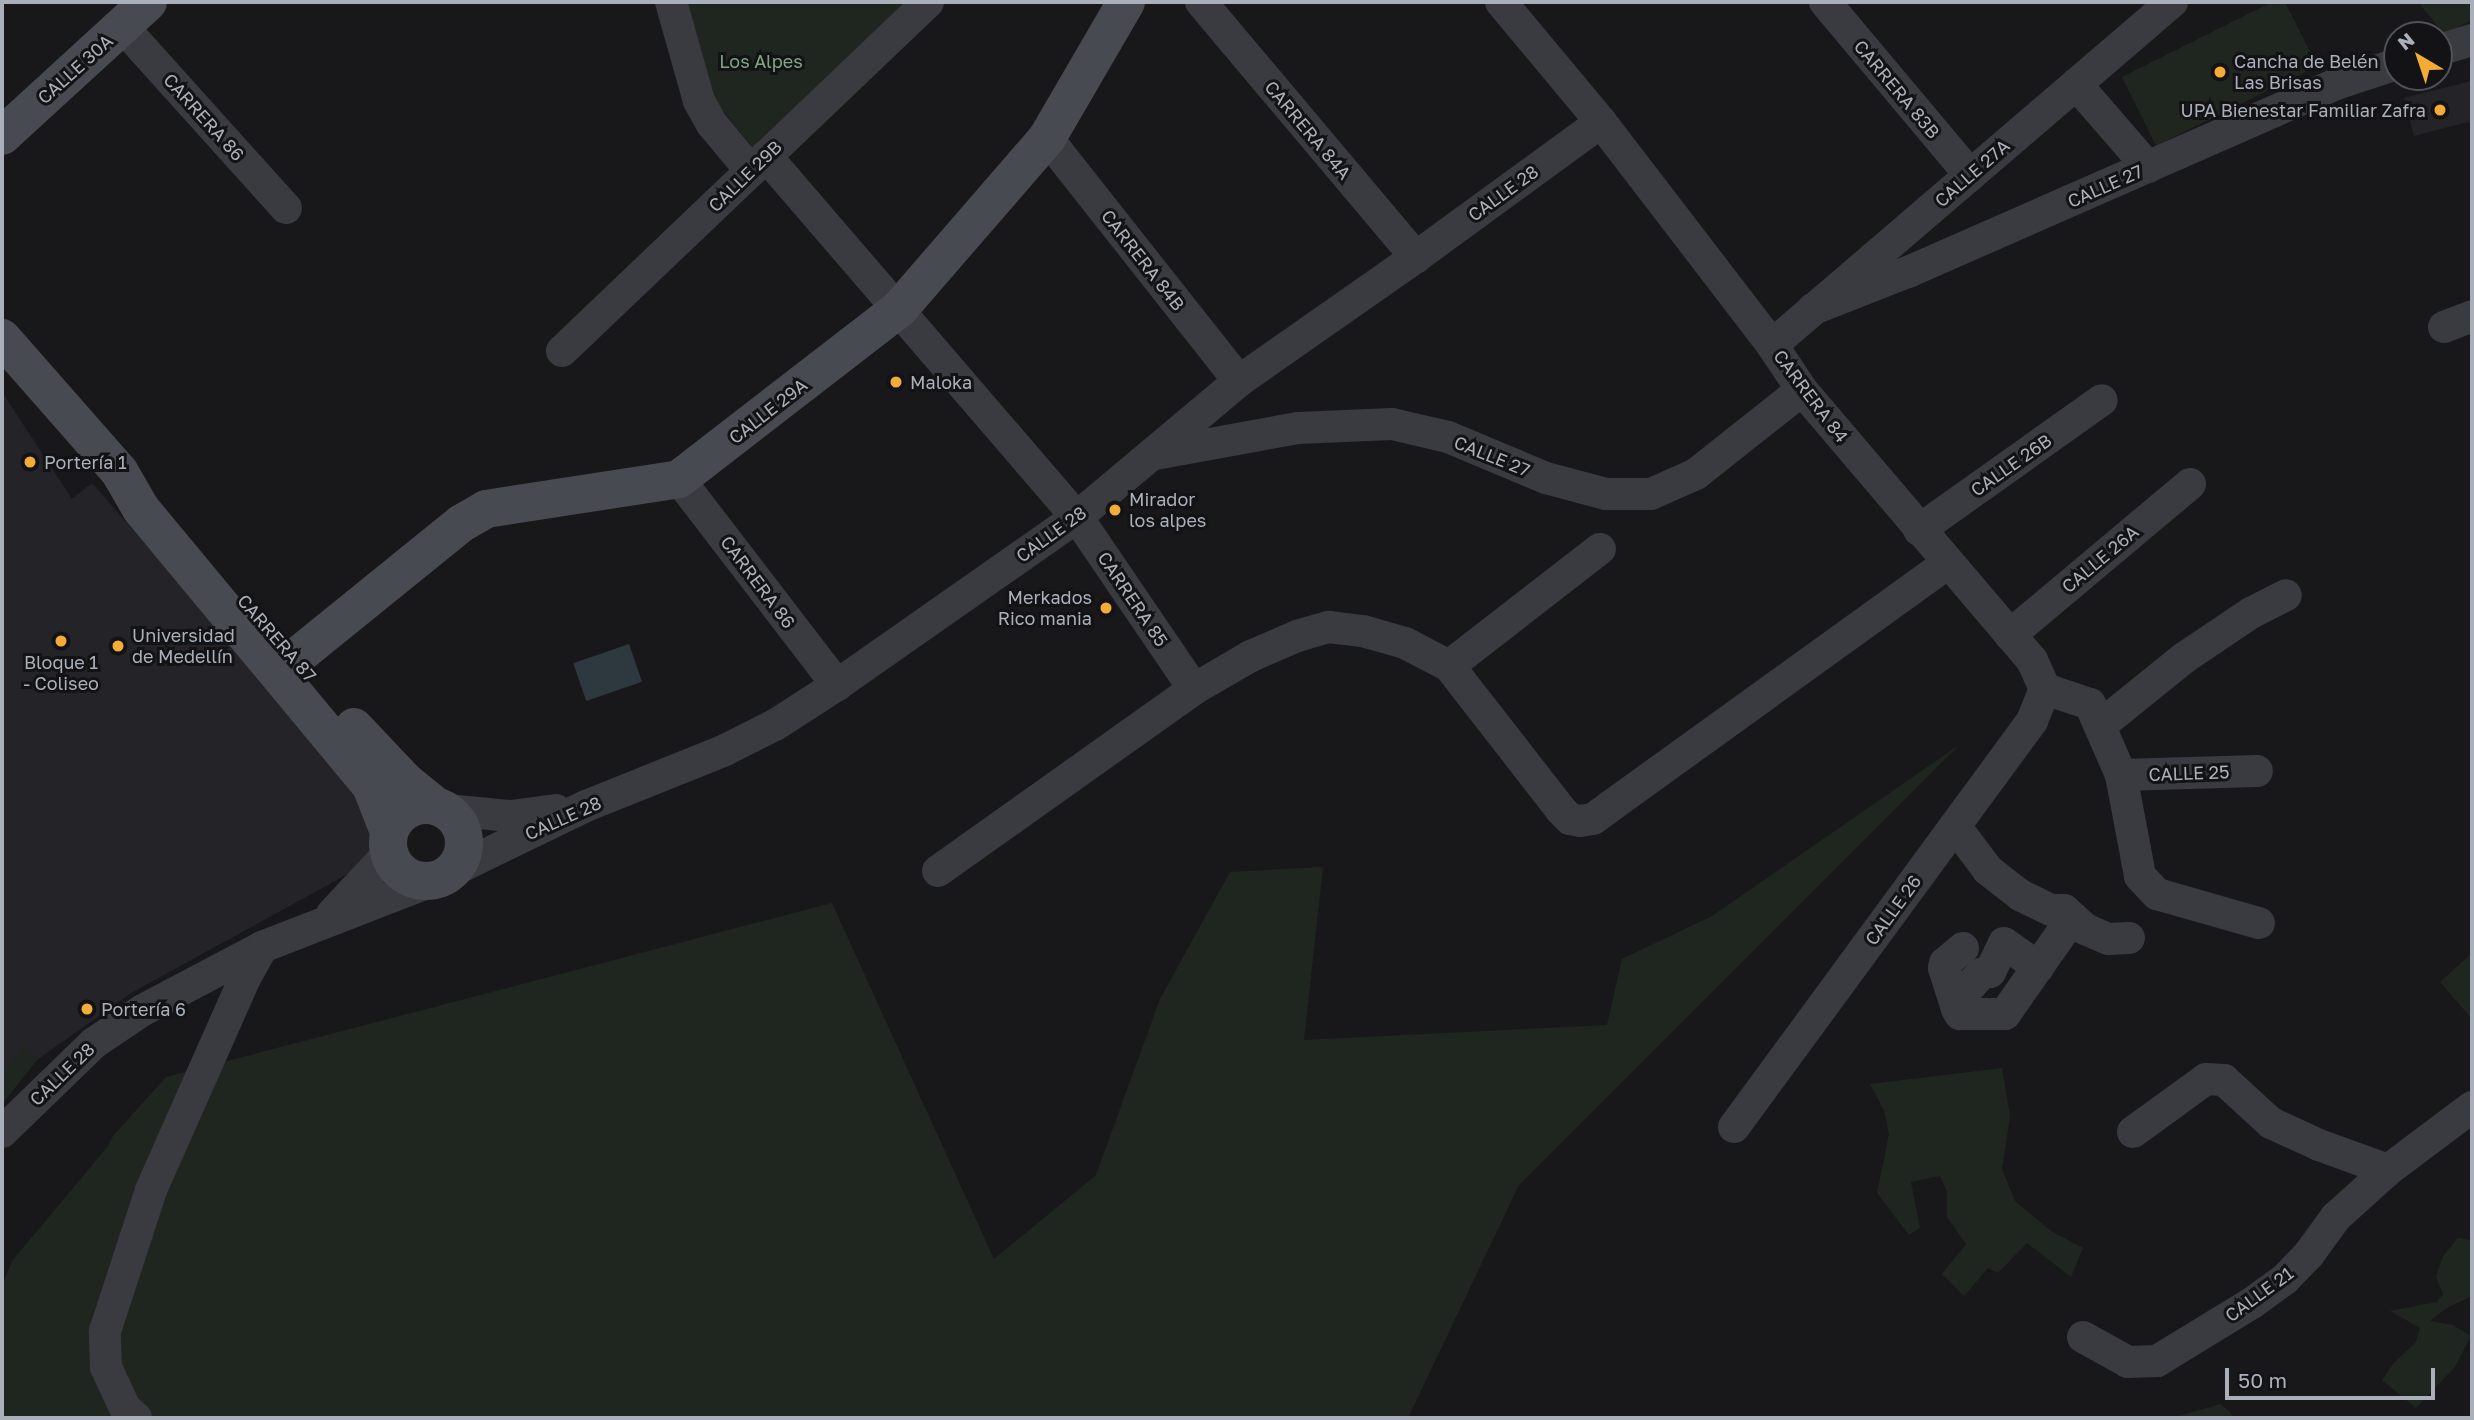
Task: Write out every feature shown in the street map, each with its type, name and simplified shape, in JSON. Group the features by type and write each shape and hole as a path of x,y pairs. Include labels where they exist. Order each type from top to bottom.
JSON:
{"street":[{"name":"CARRERA 85","path":"670,2 699,102 712,124 759,164 899,309 1077,517 1194,689"},
{"name":"CALLE 29B","path":"562,351 928,2"},
{"name":"CALLE 29A","path":"295,658 462,523 486,509 679,479 899,309 1047,138 1126,2"},
{"name":"CARRERA 84A","path":"1201,2 1416,257"},
{"name":"CARRERA 84","path":"1501,2 1601,121 1772,345 1802,390 2032,660 2045,689"},
{"name":"CARRERA 83B","path":"1825,2 1970,175"},
{"name":"CALLE 27A","path":"1772,345 2076,84 2158,6"},
{"name":"CALLE 30A","path":"2,136 135,14"},
{"name":"CARRERA 86","path":"135,14 286,208"},
{"path":"2453,46 2472,40"},
{"name":"CALLE 27","path":"1813,309 1909,272 2339,83 2383,69"},
{"path":"2076,84 2148,167"},
{"name":"CALLE 28","path":"2,1132 94,1043 154,1004 262,947 443,875 586,806 725,750 775,725 837,685 1077,517 1239,382 1416,257 1601,121"},
{"name":"CARRERA 84B","path":"1047,138 1239,382"},
{"name":"CARRERA 87","path":"2,338 118,471 141,509 371,786 389,842"},
{"name":"CALLE 27","path":"1150,455 1298,428 1392,424 1448,437 1546,478 1606,494 1651,494 1696,474 1802,390"},
{"name":"CALLE 26B","path":"1919,530 2102,400"},
{"name":"CARRERA 87","path":"118,471 154,496 381,758 442,808"},
{"name":"CARRERA 86","path":"679,479 837,685"},
{"name":"CALLE 26A","path":"2010,635 2190,484"},
{"path":"1449,666 1600,549"},
{"path":"938,871 1194,689 1251,656 1297,636 1329,628 1363,631 1405,643 1449,666 1560,810 1570,819 1593,819 1948,564"},
{"path":"2101,724 2184,657 2251,613 2286,596"},
{"path":"2045,689 2090,704 2101,724 2120,775 2140,876 2157,894 2259,923"},
{"name":"CALLE 26","path":"1734,1127 2032,721 2045,689"},
{"name":"CALLE 25","path":"2120,775 2257,771"},
{"path":"314,927 339,908 389,842 394,821 413,807 511,816 586,806"},
{"path":"389,842 393,863 410,878 443,875 461,860 464,838 462,827 442,808"},
{"path":"1955,826 1989,870 2020,895 2051,910 2064,910 2085,929 2109,939 2129,938"},
{"path":"1963,948 1945,963 1945,976 1960,1014 2006,1014 2073,917"},
{"path":"1955,997 1961,996 1980,974 1991,970 2004,943 2031,977"},
{"path":"136,1418 125,1408 106,1367 105,1331 151,1190 244,978 262,947"},
{"path":"2133,1132 2206,1079 2224,1080 2271,1123 2319,1145 2388,1170"},
{"name":"CALLE 21","path":"2083,1337 2128,1362 2157,1361 2252,1303 2285,1279 2309,1254 2336,1217 2388,1170 2472,1107"}],"shaded area":[{"name":"UPA Bienestar Familiar Zafra","path":"2471,81 2472,124 2468,122 2414,136 2404,98 2432,91 2453,91 2453,86"},
{"name":"Universidad de Medellín","path":"2,392 72,499 92,483 362,792 382,832 366,864 131,993 37,1060 2,1104"},
{"path":"629,644 642,682 586,701 573,663"}],"green space":[{"name":"Los Alpes","path":"684,2 911,2 755,150 718,105 707,85"},
{"name":"Cancha de Belén Las Brisas","path":"2272,2 2285,2 2317,66 2156,146 2122,77"},
{"path":"2418,2 2472,2 2472,20 2453,30 2453,21 2433,21"},
{"path":"1959,745 1519,1185 1408,1418 2,1418 2,1286 12,1261 108,1146 113,1136 166,1077 832,903 994,1259 1096,1175 1160,999 1230,872 1323,867 1304,1040 1607,1025 1622,959 1712,916"},
{"path":"2472,953 2472,1019 2440,982"},
{"path":"25,1047 37,1060 2,1104 2,1075"},
{"path":"2002,1068 2010,1117 2002,1169 2015,1201 2051,1231 2083,1248 2071,1277 2027,1243 1998,1273 1988,1268 1964,1296 1942,1274 1966,1244 1947,1217 1947,1192 1940,1176 1911,1182 1920,1228 1909,1235 1877,1193 1889,1134 1884,1111 1870,1084"},
{"path":"2458,1238 2472,1240 2472,1296 2445,1309 2430,1321 2453,1325 2471,1336 2455,1367 2416,1408 2382,1380 2393,1364 2416,1342 2420,1328 2390,1311 2437,1302 2443,1294 2436,1277 2443,1256"},
{"path":"2220,1404 2233,1418 2172,1418"}],"place":[{"name":"Cancha de Belén Las Brisas","path":"2220,72"},
{"name":"UPA Bienestar Familiar Zafra","path":"2440,110"},
{"name":"Maloka","path":"896,382"},
{"name":"Portería 1","path":"30,462"},
{"name":"Mirador los alpes","path":"1115,510"},
{"name":"Merkados Rico mania","path":"1106,608"},
{"name":"Bloque 1 - Coliseo","path":"61,641"},
{"name":"Universidad de Medellín","path":"118,646"},
{"name":"Portería 6","path":"87,1009"}]}
